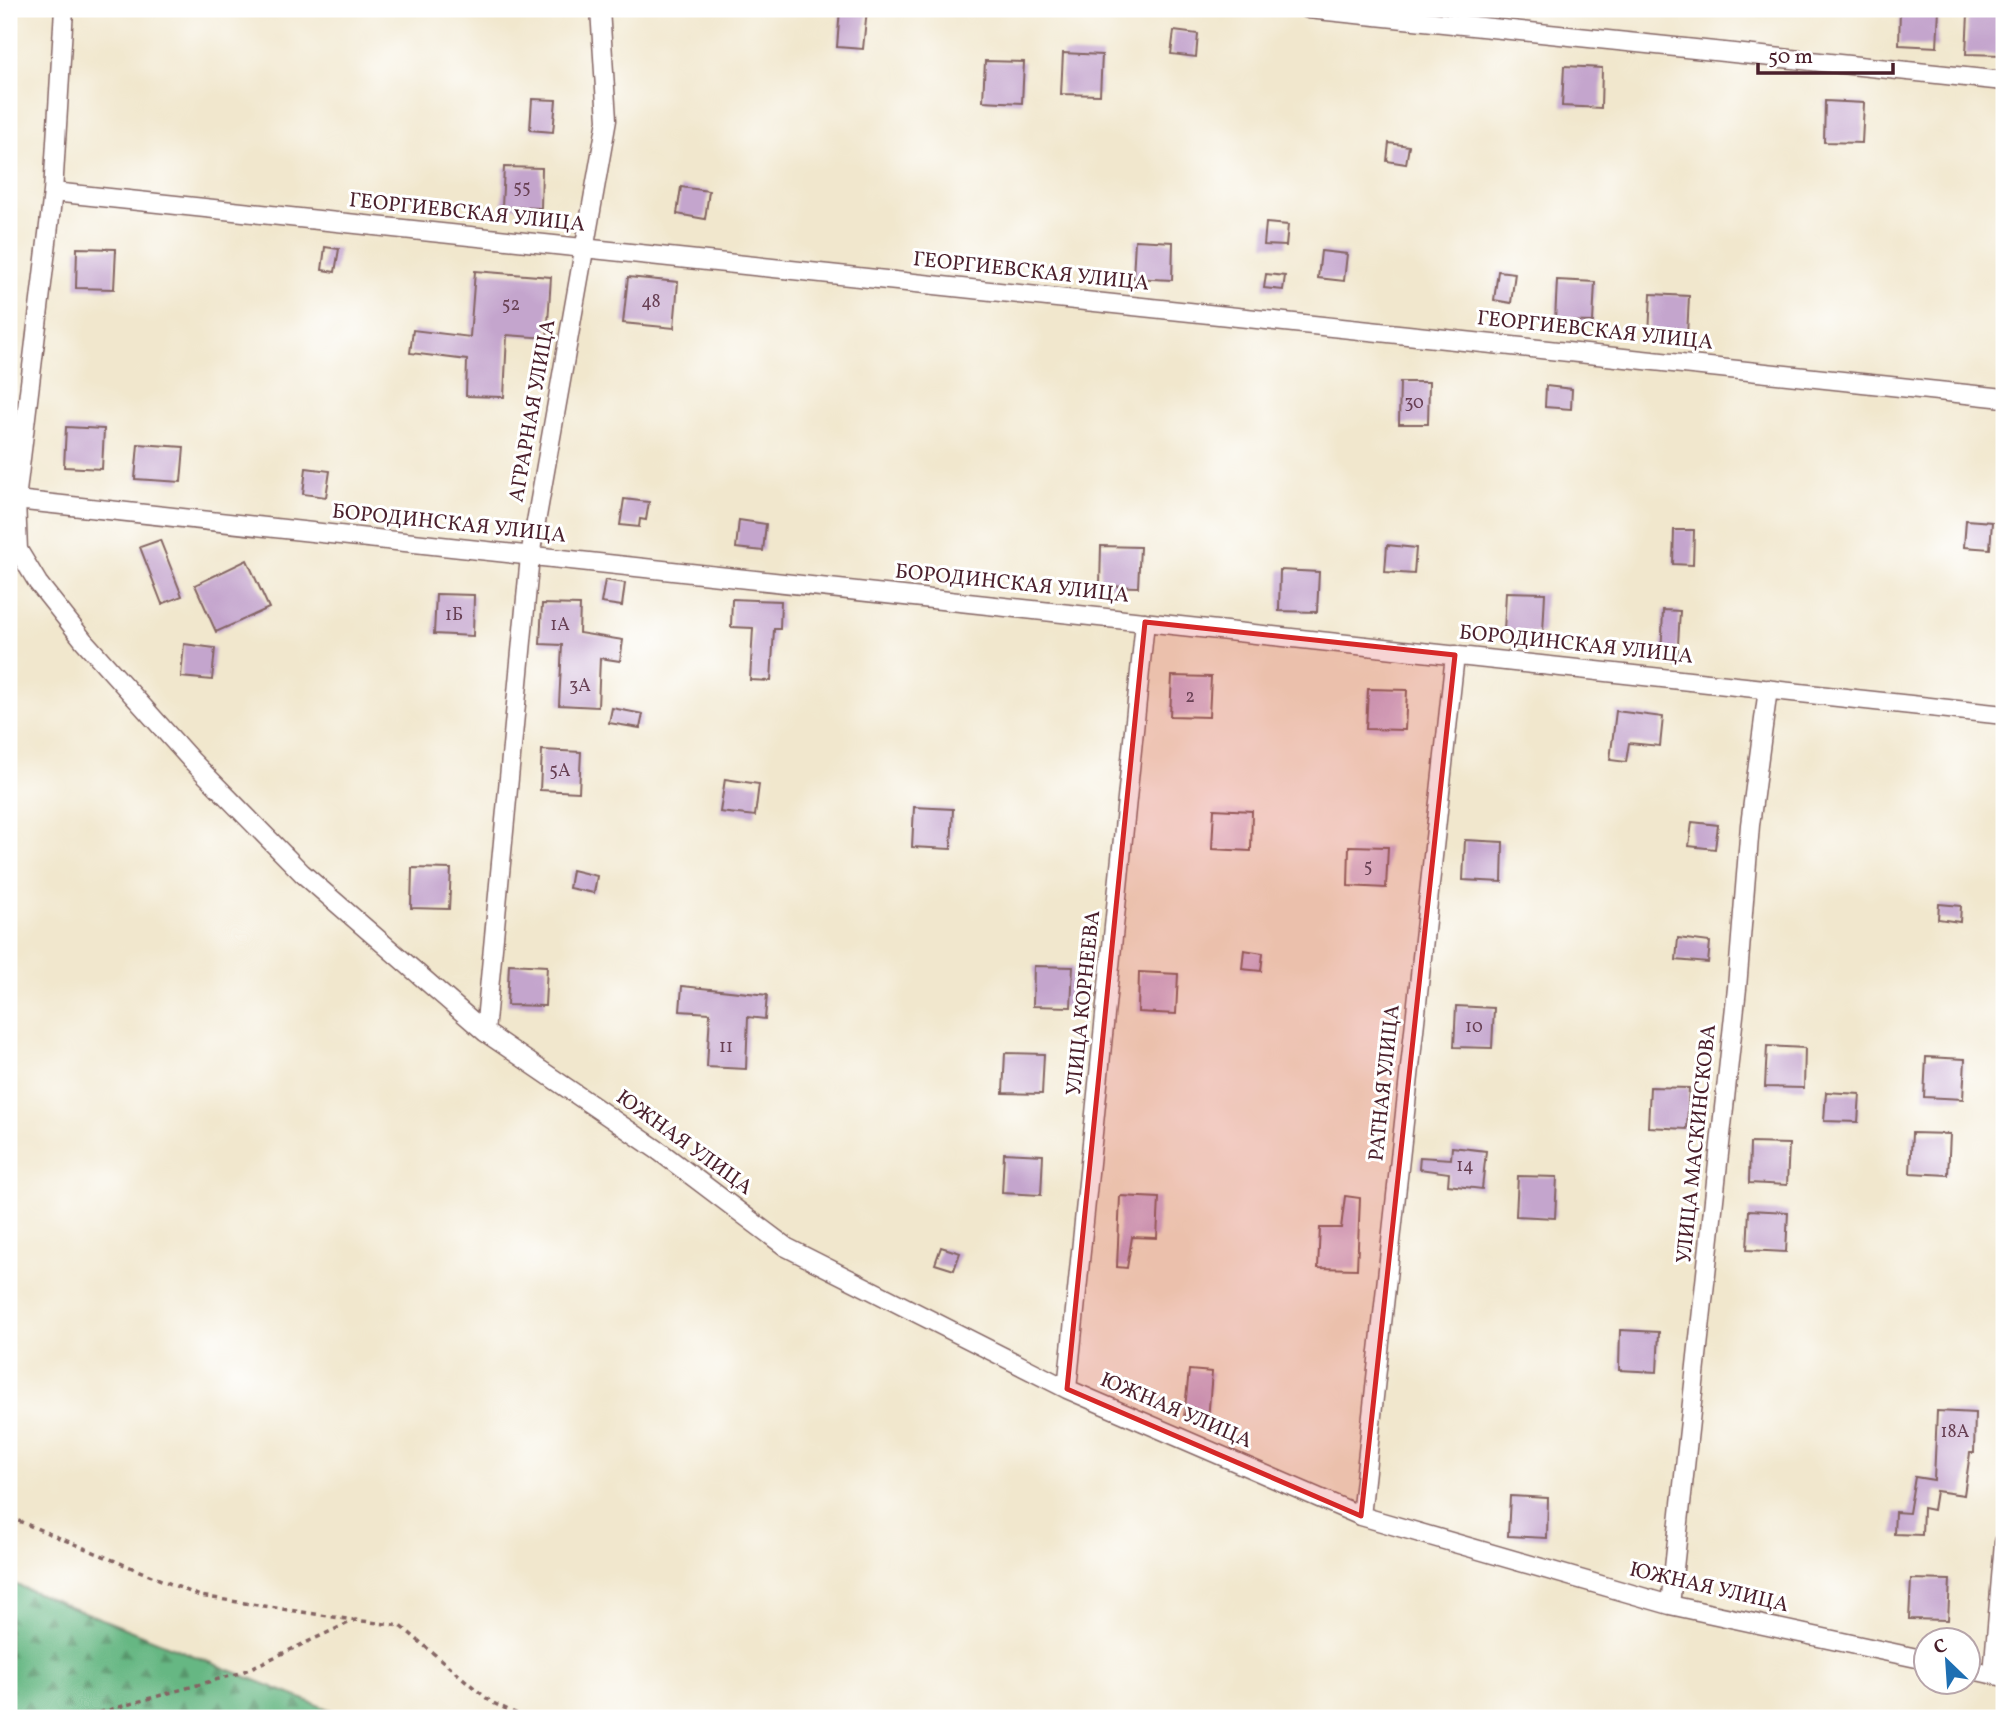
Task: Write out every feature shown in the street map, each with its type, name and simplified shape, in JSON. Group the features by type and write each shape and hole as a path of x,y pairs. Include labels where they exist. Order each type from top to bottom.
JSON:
{"street":[{"name":"ЮЖНАЯ УЛИЦА","path":"64,9 53,192 16,500 18,550 38,583 93,651 191,760 302,873 485,1032 659,1151 786,1247 1067,1388 1361,1516 1670,1605 1912,1657"},
{"name":"АГРАРНАЯ УЛИЦА","path":"485,1032 530,555 607,120 600,9"},
{"path":"1308,9 2004,81"},
{"name":"ГЕОРГИЕВСКАЯ УЛИЦА","path":"53,192 2004,398"},
{"name":"БОРОДИНСКАЯ УЛИЦА","path":"16,500 2004,715"},
{"name":"УЛИЦА КОРНЕЕВА","path":"1067,1388 1145,622"},
{"name":"РАТНАЯ УЛИЦА","path":"1361,1516 1455,655"},
{"name":"УЛИЦА МАСКИНСКОВА","path":"1670,1605 1735,1001 1750,825 1768,688"},
{"path":"1998,1675 2004,1542"}],"path":[{"path":"9,1517 201,1596 401,1626 491,1702 526,1718"},
{"path":"79,1718 240,1673 355,1620"}],"highlighted area":[{"path":"1145,622 1455,655 1361,1516 1067,1389"}],"green space":[{"path":"9,1582 350,1718 9,1718"}],"building":[{"path":"840,9 867,9 863,49 837,47"},
{"path":"1900,9 1939,9 1937,47 1899,45"},
{"path":"1968,14 2004,15 2004,55 1966,54"},
{"path":"1174,31 1198,34 1196,57 1171,54"},
{"path":"1063,53 1102,55 1100,95 1061,94"},
{"path":"985,61 1024,62 1022,103 983,101"},
{"path":"1564,66 1602,68 1601,108 1562,106"},
{"path":"532,99 556,100 553,132 530,130"},
{"path":"1825,101 1864,103 1862,143 1824,142"},
{"path":"1389,143 1409,146 1406,164 1387,161"},
{"path":"504,167 542,168 541,208 502,207"},
{"path":"681,187 709,191 705,219 677,214"},
{"path":"1266,223 1288,225 1286,246 1264,245"},
{"path":"1135,240 1173,242 1172,280 1133,278"},
{"path":"325,247 339,249 335,272 322,270"},
{"path":"77,248 116,249 114,289 76,288"},
{"path":"1321,251 1347,254 1344,281 1318,278"},
{"path":"475,271 551,277 547,338 507,335 504,397 466,396 467,360 410,353 413,330 470,337"},
{"path":"1498,271 1515,273 1511,303 1494,300"},
{"path":"1266,274 1285,276 1283,290 1264,288"},
{"path":"628,277 678,282 674,328 623,323"},
{"path":"1557,280 1595,282 1593,322 1555,321"},
{"path":"1651,294 1689,296 1687,336 1649,335"},
{"path":"1400,382 1429,382 1428,424 1399,424"},
{"path":"1546,386 1572,389 1571,409 1545,407"},
{"path":"66,427 104,429 102,469 64,467"},
{"path":"138,444 184,447 181,482 135,479"},
{"path":"306,468 330,471 326,497 303,494"},
{"path":"624,499 649,502 646,520 640,519 639,527 620,525"},
{"path":"739,520 766,524 763,551 736,548"},
{"path":"1966,520 1992,522 1990,549 1964,547"},
{"path":"1674,530 1694,530 1693,565 1673,564"},
{"path":"160,540 182,596 162,604 140,547"},
{"path":"1387,545 1416,548 1414,574 1385,572"},
{"path":"1101,546 1140,547 1138,587 1100,586"},
{"path":"247,560 269,608 216,632 195,585"},
{"path":"1280,570 1319,572 1317,612 1279,611"},
{"path":"605,580 625,583 622,606 601,603"},
{"path":"1506,592 1545,593 1543,633 1504,632"},
{"path":"436,594 474,595 473,636 434,634"},
{"path":"732,599 781,601 780,629 774,629 771,681 750,680 753,628 731,627"},
{"path":"542,604 580,605 579,633 623,640 620,661 600,658 598,707 559,705 562,645 540,644"},
{"path":"1663,610 1680,611 1677,661 1661,660"},
{"path":"184,644 215,648 212,680 181,677"},
{"path":"1172,676 1211,677 1209,717 1170,716"},
{"path":"1368,689 1407,690 1405,730 1366,729"},
{"path":"612,708 643,714 640,728 609,723"},
{"path":"1616,711 1663,717 1660,746 1629,743 1626,762 1610,760"},
{"path":"542,750 581,752 579,792 540,790"},
{"path":"725,779 759,784 755,816 720,812"},
{"path":"914,807 953,809 951,849 912,847"},
{"path":"1214,809 1252,811 1251,851 1212,849"},
{"path":"1692,822 1718,825 1715,849 1689,846"},
{"path":"1465,840 1503,842 1502,882 1463,880"},
{"path":"1349,846 1388,847 1386,888 1348,886"},
{"path":"412,868 451,869 449,909 411,908"},
{"path":"572,870 597,876 594,893 569,888"},
{"path":"1939,904 1961,906 1960,922 1938,919"},
{"path":"1678,938 1710,942 1708,963 1676,960"},
{"path":"1244,950 1263,953 1261,971 1242,969"},
{"path":"509,964 547,966 545,1006 507,1005"},
{"path":"1034,966 1073,967 1071,1007 1033,1006"},
{"path":"1139,972 1178,974 1176,1014 1138,1012"},
{"path":"682,986 767,995 765,1019 748,1017 746,1069 707,1067 710,1013 680,1011"},
{"path":"1456,1006 1494,1008 1492,1048 1454,1047"},
{"path":"1767,1046 1805,1048 1804,1088 1765,1087"},
{"path":"1005,1053 1044,1054 1042,1094 1003,1093"},
{"path":"1926,1057 1965,1059 1963,1099 1924,1097"},
{"path":"1650,1087 1689,1088 1687,1129 1648,1127"},
{"path":"1826,1092 1860,1094 1858,1122 1824,1121"},
{"path":"1912,1133 1950,1134 1948,1175 1910,1173"},
{"path":"1750,1143 1789,1144 1787,1185 1749,1183"},
{"path":"1452,1147 1486,1151 1482,1189 1448,1185 1449,1173 1419,1169 1420,1157 1451,1159"},
{"path":"1004,1153 1043,1155 1041,1195 1002,1193"},
{"path":"1518,1176 1557,1177 1555,1218 1516,1216"},
{"path":"1120,1196 1159,1198 1157,1238 1132,1237 1127,1268 1117,1267"},
{"path":"1345,1196 1360,1198 1357,1269 1318,1268 1320,1228 1341,1228"},
{"path":"1749,1210 1788,1212 1786,1252 1747,1250"},
{"path":"941,1247 960,1253 954,1270 935,1264"},
{"path":"1620,1330 1659,1332 1657,1372 1619,1370"},
{"path":"1189,1370 1212,1372 1208,1420 1184,1418"},
{"path":"1937,1411 1975,1413 1974,1453 1970,1453 1964,1495 1936,1491 1933,1510 1923,1508 1922,1535 1894,1534 1895,1512 1909,1513 1915,1477 1934,1480"},
{"path":"1510,1496 1548,1498 1547,1538 1508,1536"},
{"path":"1911,1579 1950,1580 1948,1620 1909,1619"}]}
